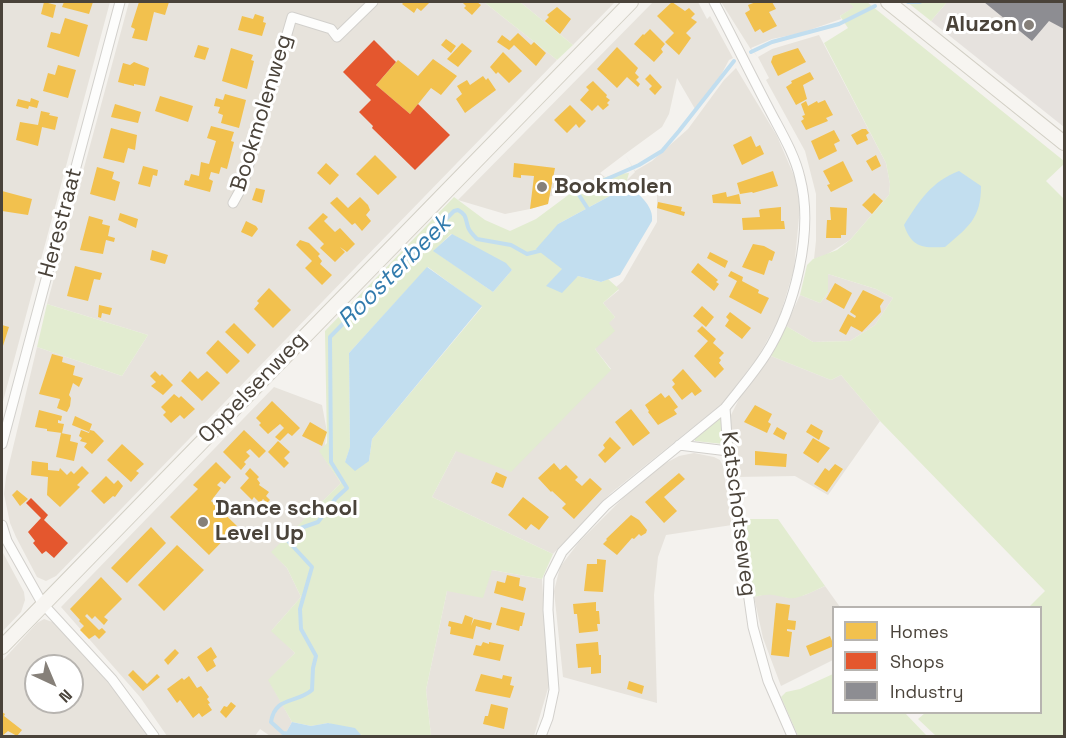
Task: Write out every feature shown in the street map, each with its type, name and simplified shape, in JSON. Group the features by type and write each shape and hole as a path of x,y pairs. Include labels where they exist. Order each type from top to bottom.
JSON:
{"street":[{"name":"Herestraat","path":"2,444 120,2"},
{"name":"Bookmolenweg","path":"233,203 243,185 292,17 331,29 337,37 373,2"},
{"name":"Oppelsenweg","path":"2,647 42,603 631,2"},
{"name":"Katschotseweg","path":"714,2 782,135 800,178 804,211 802,252 787,314 766,355 725,408 728,452 753,627 768,681 792,736"},
{"path":"888,2 1065,143"},
{"path":"541,736 548,718 554,690 548,610 549,578 562,552 606,505 725,408"},
{"path":"679,445 728,452"},
{"path":"2,525 7,541 42,603 112,679 154,736"}],"shaded area":[{"path":"2,2 110,2 2,405"},
{"path":"129,2 484,2 557,60 56,576 46,581 37,577 16,537 10,523 4,494 37,347 122,376 148,335 47,304"},
{"path":"520,2 615,2 573,45"},
{"path":"653,2 698,2 707,19 710,16 733,58 729,60 720,77 695,109 677,78 669,114 662,127 600,173 605,177 551,196 548,204 505,214 458,200"},
{"path":"721,2 848,2 855,7 840,16 841,19 801,33 772,39 751,48 758,57 750,48"},
{"path":"947,2 1064,2 1064,127 931,21"},
{"path":"819,35 886,163 890,184 889,195 850,240 826,255 814,259 816,194 805,151 766,80 769,78 758,57 772,49"},
{"path":"736,68 777,136 795,178 800,207 794,269 779,319 758,357 723,403 611,493 553,554 432,497 456,451 611,369 595,349 608,323 615,317 603,303 619,290 616,287 623,281 657,222 657,195 627,180 635,172 625,154 635,171 652,161 688,129 724,80"},
{"path":"828,274 876,289 893,298 875,325 850,341 813,342 786,326 800,295 820,303 828,293"},
{"path":"771,356 831,380 841,375 880,421 828,495 795,476 737,477 729,419 741,395"},
{"path":"274,387 322,405 327,432 323,456 341,483 272,552 287,568 301,597 272,630 295,653 269,680 292,722 284,736 270,736 260,729 255,736 167,736 140,697 61,607"},
{"path":"694,453 720,460 723,466 732,525 666,535 658,557 654,595 657,703 563,677 554,591 560,567 579,542 623,498 662,465 679,456"},
{"path":"2,551 24,592 25,600 21,612 2,632"},
{"path":"492,570 542,579 549,685 534,736 431,736 426,690 447,591"},
{"path":"825,586 839,606 832,606 832,660 781,686 763,638 754,597 770,593 789,598 805,595"},
{"path":"44,619 55,623 84,654 24,654 24,714 84,714 84,654 129,708 148,736 2,736 2,661 37,623"}],"green space":[{"path":"484,2 520,2 573,45 557,60"},
{"path":"848,2 867,2 1064,161 1064,164 1046,181 1064,199 1064,736 936,736 918,719 924,714 1042,714 1042,606 1030,606 1045,591 880,421 841,375 831,380 771,356 786,326 813,342 850,341 875,325 893,298 876,289 828,274 828,293 820,303 800,295 807,265 813,259 837,250 850,240 889,195 890,184 886,163 824,43 848,28 840,16 854,7"},
{"path":"907,2 947,2 931,21"},
{"path":"629,173 627,180 632,187 621,190 558,224 562,270 547,286 578,276 601,282 608,279 619,289 603,303 615,317 609,323 615,331 595,349 611,370 511,472 456,451 432,497 553,554 542,579 492,570 483,598 447,591 426,690 431,736 362,736 328,723 311,726 292,722 268,680 295,653 271,631 301,597 287,568 271,552 341,483 319,451 327,443 325,331 454,197 485,220 510,231 536,219 575,190 617,174","holes":["451,234 512,270 493,292 434,251","428,267 482,307 372,439 369,461 345,462 350,448 349,353"]},
{"path":"47,304 148,335 122,376 37,347"},
{"path":"721,419 723,444 695,441 694,437"},
{"path":"743,519 778,519 825,586 797,598 775,595 754,597"},
{"path":"832,674 832,714 906,714 927,736 798,736 781,697 786,692 800,689"}],"water":[{"path":"959,171 981,186 976,215 966,228 945,247 919,245 907,233 904,225 934,186"},
{"path":"632,187 649,207 652,221 620,275 601,282 578,276 562,293 546,286 562,269 536,249 558,224 621,190"},
{"path":"452,234 506,263 512,270 493,292 433,251"},
{"path":"427,267 482,306 372,439 369,461 355,471 345,462 350,447 349,353"},
{"path":"292,722 311,726 328,723 355,728 362,736 284,736"}],"building: Homes":[{"path":"44,2 56,5 53,18 41,14"},
{"path":"64,2 93,2 89,14 62,7"},
{"path":"139,2 169,2 165,15 154,12 147,41 132,38 135,29 131,27"},
{"path":"404,2 430,2 421,11 417,8 414,13 402,4"},
{"path":"462,2 477,2 481,5 472,15 464,8 466,6"},
{"path":"672,2 685,11 689,8 695,14 691,18 697,22 686,33 691,38 679,55 665,42 674,33 657,16"},
{"path":"756,2 772,2 776,9 769,12 777,26 763,33 760,29 755,32 745,13 750,10 748,5"},
{"path":"557,7 571,19 560,34 545,21 549,17 547,15"},
{"path":"255,14 264,17 263,22 266,23 262,36 238,30 242,16 253,19"},
{"path":"65,18 88,25 79,57 47,47 51,32 60,34"},
{"path":"650,29 665,44 661,49 663,52 654,62 634,44"},
{"path":"518,33 531,45 534,42 546,53 536,66 514,45 509,50 497,42 502,35 510,41"},
{"path":"446,39 456,46 451,53 441,45"},
{"path":"462,43 472,51 458,67 447,59"},
{"path":"198,45 209,48 205,60 194,57"},
{"path":"617,47 638,68 635,73 639,77 636,80 640,84 638,87 627,77 617,88 597,69"},
{"path":"231,48 253,55 251,60 254,61 247,89 222,81"},
{"path":"798,48 806,62 778,76 771,62 773,56"},
{"path":"503,52 522,71 509,83 490,67"},
{"path":"433,59 457,76 441,95 431,88 410,114 376,85 398,60 418,76"},
{"path":"134,62 149,68 145,86 118,82 123,63 130,65"},
{"path":"58,65 76,70 68,98 43,91 48,73 55,75"},
{"path":"810,72 814,79 803,85 807,99 796,105 786,87 792,83 791,81"},
{"path":"650,74 662,87 655,95 649,89 652,86 645,79"},
{"path":"483,76 486,80 488,78 496,90 465,113 456,99 462,94 457,86 467,80 470,85"},
{"path":"593,81 610,100 607,103 609,105 603,110 598,105 592,111 580,100 589,90 586,87"},
{"path":"225,94 246,100 239,128 221,123 223,115 218,113 220,107 214,106 216,98 223,100"},
{"path":"160,96 193,106 188,122 155,111"},
{"path":"31,98 39,101 37,108 29,106 28,109 16,106 18,99 30,102"},
{"path":"825,100 833,115 826,118 828,121 806,130 801,121 804,119 802,116 805,115 801,104 806,101 808,106"},
{"path":"115,104 141,112 138,123 111,117"},
{"path":"570,105 586,121 579,128 576,124 567,133 554,120"},
{"path":"41,111 58,117 55,130 42,127 38,146 16,140 20,122 38,125"},
{"path":"211,126 234,132 231,141 234,142 227,169 221,167 219,174 211,172 209,179 213,181 210,192 184,185 185,180 189,181 191,174 199,176 201,162 209,164 216,141 207,138"},
{"path":"111,128 137,135 135,150 128,148 124,163 103,158"},
{"path":"866,129 869,133 866,135 868,140 857,145 851,135"},
{"path":"834,130 840,141 834,144 837,151 819,160 811,141"},
{"path":"751,136 756,147 760,145 764,154 742,165 733,145"},
{"path":"375,155 397,177 378,195 356,174"},
{"path":"876,155 881,166 872,171 866,161"},
{"path":"843,161 853,181 831,192 827,185 830,184 823,171"},
{"path":"326,163 339,175 330,185 317,173"},
{"name":"Bookmolen","path":"514,163 555,168 548,204 530,209 534,176 513,177"},
{"path":"143,166 158,170 157,176 153,175 150,187 138,184"},
{"path":"97,167 114,172 112,179 120,182 115,201 90,194"},
{"path":"773,171 778,186 740,194 737,183"},
{"path":"256,188 265,190 262,203 252,200"},
{"path":"2,191 32,199 28,215 2,211"},
{"path":"726,192 727,197 739,194 741,204 713,203 712,195"},
{"path":"874,193 883,201 872,214 862,205"},
{"path":"337,197 348,208 360,197 368,205 370,210 366,215 371,221 362,231 355,223 352,225 330,203"},
{"path":"658,202 682,207 681,211 685,212 684,216 657,208"},
{"path":"781,207 781,221 784,221 785,229 743,230 742,218 760,217 759,210 761,209"},
{"path":"830,207 847,208 846,235 841,235 841,238 826,238 827,220 831,220"},
{"path":"120,213 138,219 136,228 118,220"},
{"path":"323,213 328,217 324,221 335,232 340,228 355,244 347,252 340,247 345,252 335,262 320,248 324,244 308,228"},
{"path":"89,216 103,220 102,224 110,226 108,236 115,238 114,242 106,240 103,254 80,250"},
{"path":"246,221 258,229 252,237 241,232"},
{"path":"300,240 309,243 320,254 318,256 322,261 320,264 332,275 322,285 305,268 312,261 296,245"},
{"path":"753,244 764,246 775,252 772,261 769,260 764,275 742,267"},
{"path":"152,250 168,255 165,264 150,260"},
{"path":"710,252 728,261 725,268 707,258"},
{"path":"698,263 718,280 716,282 719,284 714,291 691,272"},
{"path":"75,266 102,273 100,280 94,279 88,301 67,296"},
{"path":"731,271 743,277 742,281 759,290 758,293 769,298 761,314 729,297 737,281 728,276"},
{"path":"835,283 852,293 844,309 826,299"},
{"path":"269,288 291,310 273,328 254,309 259,303 257,301"},
{"path":"863,290 884,300 880,306 881,312 862,332 851,326 846,335 839,331 848,314 855,318 856,316 850,312"},
{"path":"99,305 112,308 110,315 102,313 101,318 98,317"},
{"path":"702,306 714,317 706,327 693,316"},
{"path":"730,312 751,328 742,339 725,326 729,320 726,317"},
{"path":"234,323 256,345 248,354 225,332"},
{"path":"2,325 9,327 2,349"},
{"path":"702,326 716,339 713,343 724,353 719,358 721,360 719,363 724,369 715,378 694,356 708,341 697,331"},
{"path":"218,340 240,361 227,374 206,353"},
{"path":"52,354 63,357 62,362 75,366 73,375 83,378 79,387 73,383 67,412 57,408 60,399 39,394"},
{"path":"683,369 702,391 695,396 692,392 682,400 672,387 675,384 672,380"},
{"path":"155,371 160,376 162,374 173,385 163,395 151,386 156,382 150,376"},
{"path":"190,371 198,379 207,371 220,383 202,401 181,381"},
{"path":"661,393 665,398 669,395 678,407 674,410 677,414 658,425 645,405"},
{"path":"174,394 179,398 181,396 195,409 184,419 180,415 171,423 163,415 166,412 161,407"},
{"path":"272,401 300,428 292,436 288,433 280,441 275,437 284,428 280,424 268,434 256,418"},
{"path":"755,405 772,414 768,422 771,424 767,433 744,422"},
{"path":"631,409 650,433 633,446 615,422"},
{"path":"39,410 62,416 58,423 64,424 62,433 35,427"},
{"path":"75,416 92,424 89,432 72,425"},
{"path":"310,422 327,432 322,446 302,436"},
{"path":"811,424 823,431 819,440 806,432"},
{"path":"777,427 787,433 784,440 773,434"},
{"path":"81,430 89,433 90,430 94,431 104,441 92,454 84,447 87,443 80,441"},
{"path":"244,430 266,451 259,458 250,449 246,452 250,456 244,462 246,464 241,470 223,452"},
{"path":"61,433 71,435 70,441 78,443 74,461 56,457"},
{"path":"610,437 621,448 605,463 598,455 605,448 603,445"},
{"path":"813,438 830,448 818,463 803,453"},
{"path":"278,441 290,452 284,458 289,463 284,468 268,452"},
{"path":"122,444 144,464 136,471 139,473 131,482 107,460"},
{"path":"755,451 787,454 786,467 755,465"},
{"path":"32,461 48,463 48,470 59,471 60,468 67,475 71,471 74,474 82,466 89,473 77,485 80,487 60,507 47,495 48,477 31,475"},
{"name":"Dance school Level Up","path":"216,462 231,477 225,484 221,481 217,485 221,488 211,501 237,526 209,555 170,517 198,489 193,485"},
{"path":"554,463 560,470 566,465 578,477 575,480 582,486 590,478 602,489 574,519 562,508 566,504 538,478"},
{"path":"835,464 843,469 827,492 814,484 825,468 829,471"},
{"path":"250,468 259,477 257,479 259,485 269,492 266,496 270,500 267,503 263,499 260,503 254,497 252,500 240,488 249,478 245,474"},
{"path":"496,472 507,477 503,488 491,483"},
{"path":"679,473 685,479 664,497 677,511 664,523 645,502"},
{"path":"106,476 114,484 118,480 123,486 115,497 113,496 104,504 91,491"},
{"path":"17,490 28,499 20,506 12,495"},
{"path":"523,497 549,517 539,530 531,524 526,530 508,515"},
{"path":"631,515 639,520 647,530 646,533 632,538 617,555 603,544"},
{"path":"151,527 166,543 127,583 111,568"},
{"path":"177,545 204,570 164,611 138,585"},
{"path":"597,559 606,560 603,592 584,591 587,564 597,564"},
{"path":"507,575 520,578 519,586 526,588 523,601 494,593 497,581 505,583"},
{"path":"101,577 122,599 104,617 108,620 104,625 95,616 92,619 87,614 85,616 99,630 102,628 106,632 99,639 95,635 89,639 80,630 84,626 70,609"},
{"path":"596,602 600,624 597,624 598,631 579,633 577,614 574,614 573,604"},
{"path":"776,603 790,605 788,620 796,621 795,630 787,629 792,632 789,657 771,655"},
{"path":"501,607 525,613 519,631 496,625"},
{"path":"465,615 473,618 471,626 474,619 492,623 490,630 476,626 473,639 450,634 449,621 462,624"},
{"path":"830,636 832,641 832,647 810,656 806,646"},
{"path":"483,642 504,645 500,661 473,655 476,645 481,646"},
{"path":"598,642 601,673 591,674 591,667 578,668 576,644"},
{"path":"211,647 217,657 213,660 216,666 207,672 197,657"},
{"path":"175,649 179,653 168,665 164,660"},
{"path":"133,670 147,684 157,674 160,677 143,691 128,675"},
{"path":"481,674 502,679 503,675 512,677 510,685 514,686 510,698 475,691"},
{"path":"189,676 197,688 201,686 209,697 207,699 210,703 208,704 212,710 202,717 199,713 193,718 180,700 177,703 167,689 182,678 184,680"},
{"path":"629,681 644,686 642,694 627,689"},
{"path":"231,702 236,706 226,718 220,712"},
{"path":"491,704 508,708 504,729 483,724"},
{"path":"2,712 22,730 17,736 8,731 2,736"}],"building: Shops":[{"path":"374,40 396,62 376,85 410,114 418,104 450,135 415,170 359,112 371,100 343,72"},
{"path":"31,498 48,515 44,520 68,543 54,558 46,551 42,554 28,532 41,518 26,503"}],"building: Industry":[{"name":"Aluzon","path":"984,2 1064,2 1064,29 1049,21 1032,41"}],"waterway":[{"name":"Roosterbeek","path":"908,2 920,2"},
{"name":"Roosterbeek","path":"751,52 772,42 839,24 875,6"},
{"name":"Roosterbeek","path":"590,212 577,192 639,165 662,151 734,61"},
{"name":"Roosterbeek","path":"290,734 283,733 271,722 273,714 282,704 312,690 316,656 301,629 300,609 312,567 288,541 298,529 318,522 336,498 347,488 331,462 330,337 454,211 458,210 463,214 469,230 477,239 511,245 527,254 543,250"}],"place":[{"name":"Aluzon","path":"1029,25"},
{"name":"Bookmolen","path":"542,187"},
{"name":"Dance school Level Up","path":"203,522"}]}
